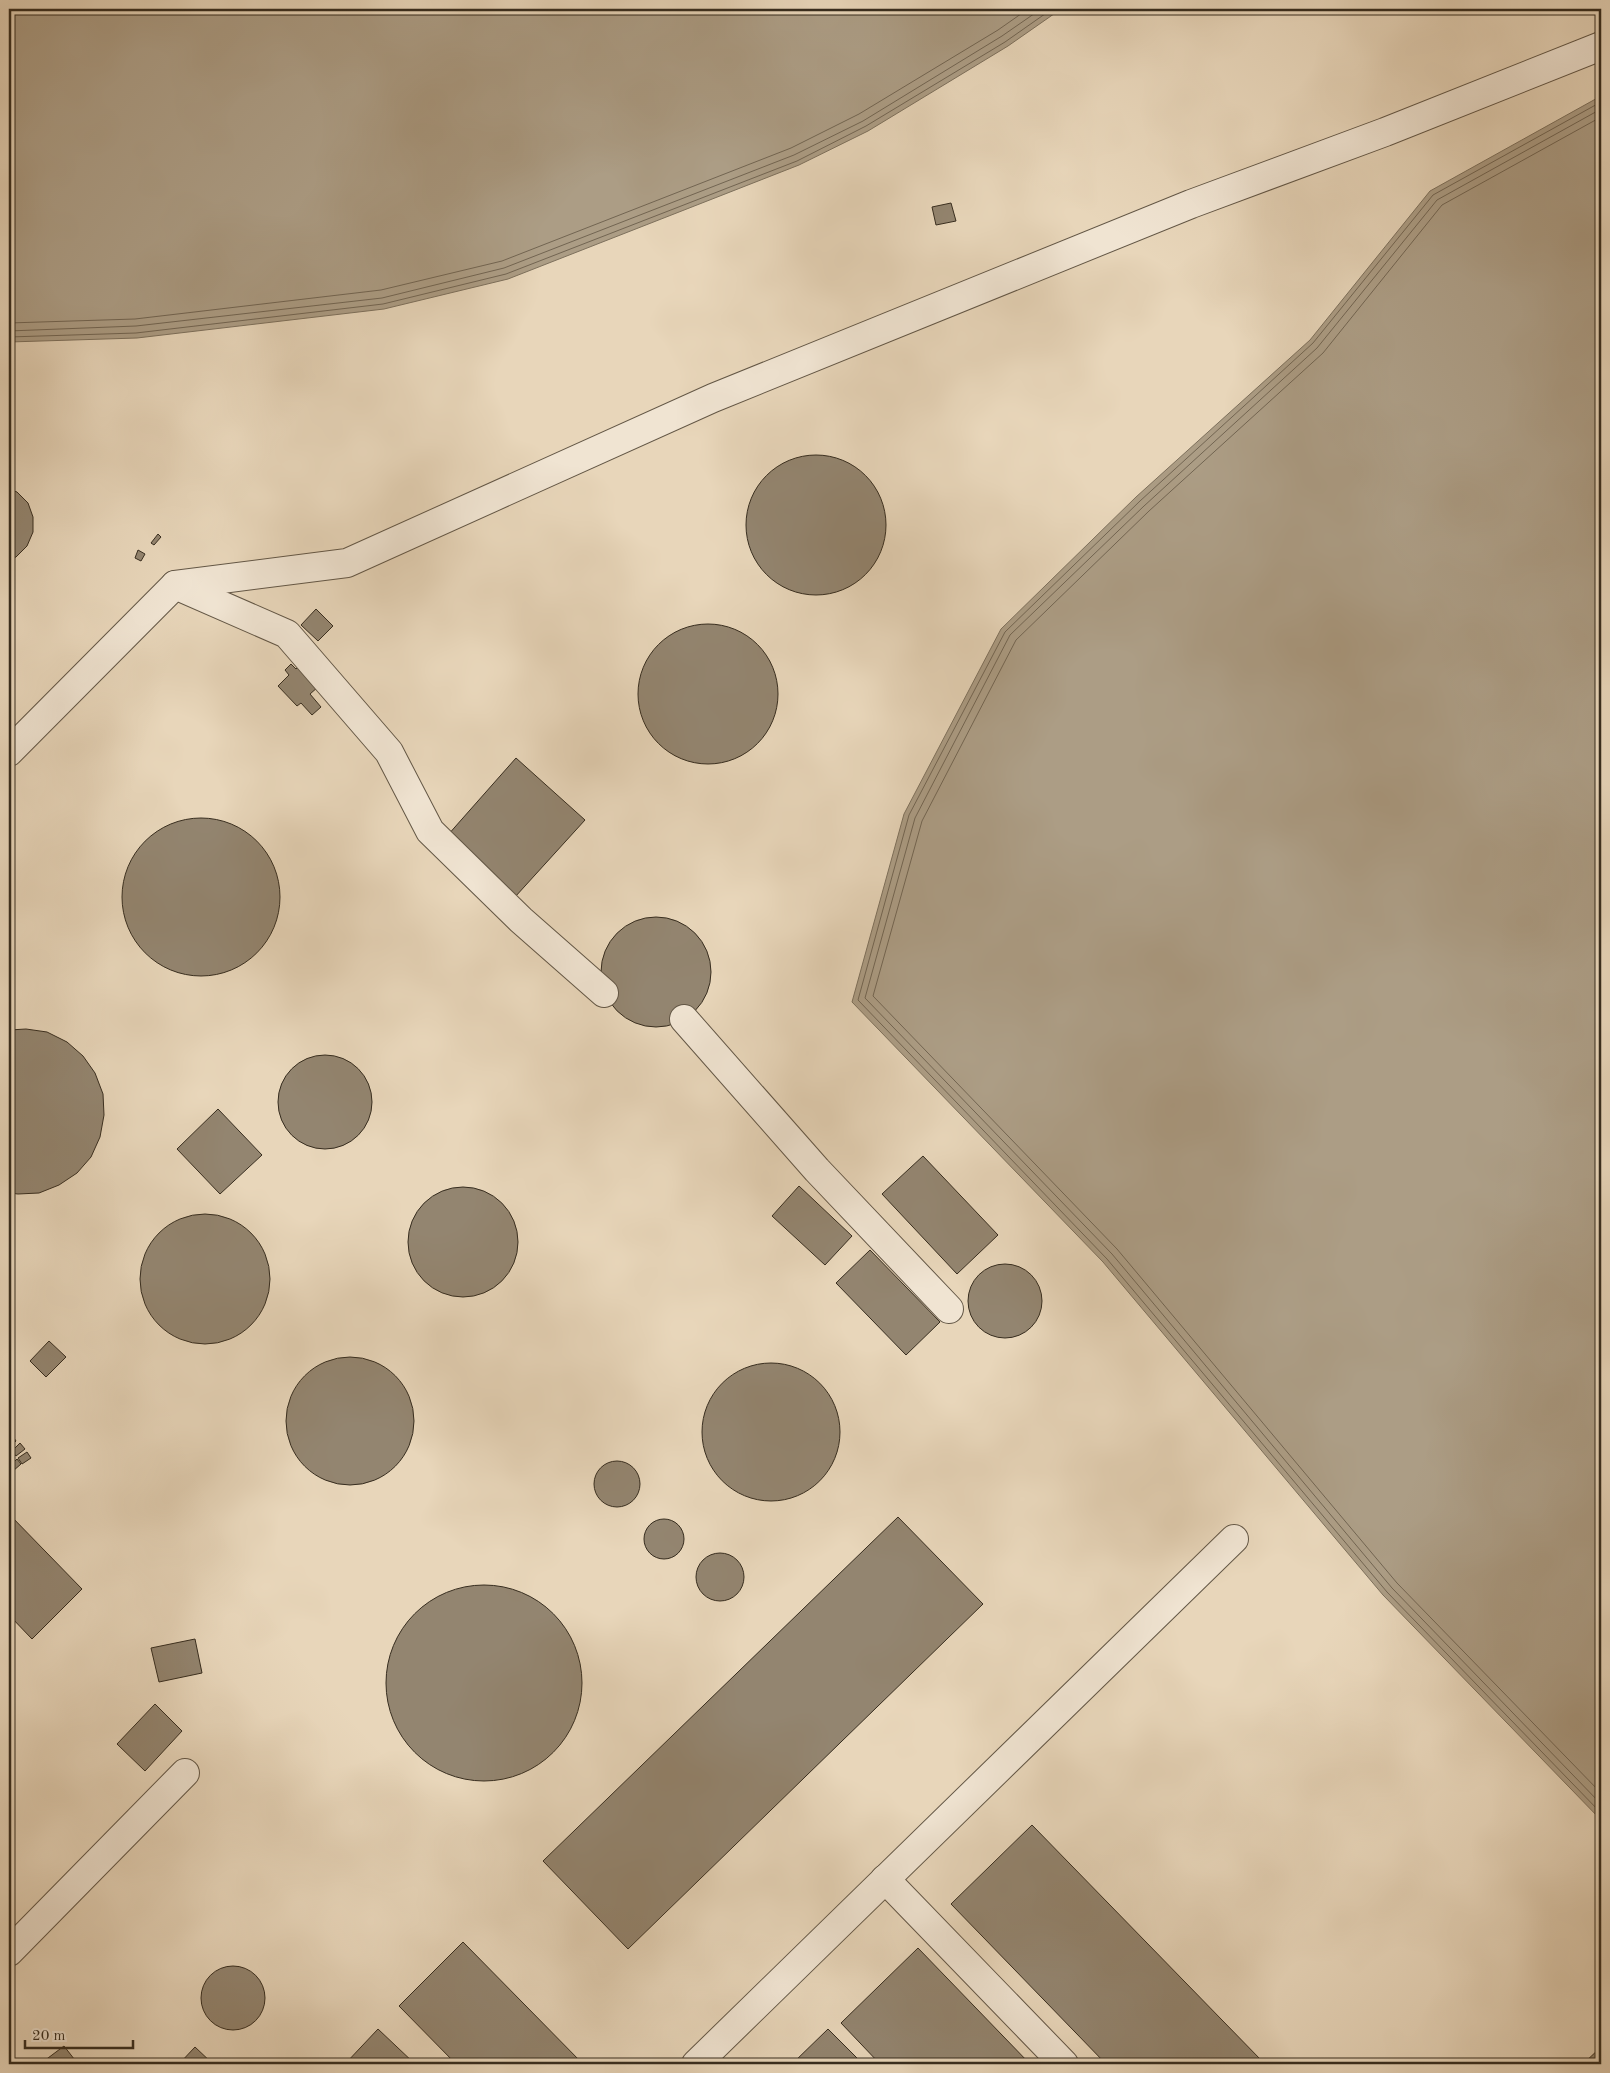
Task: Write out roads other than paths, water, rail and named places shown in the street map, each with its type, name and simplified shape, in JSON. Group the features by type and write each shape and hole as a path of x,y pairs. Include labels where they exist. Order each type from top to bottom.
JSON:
{"lane":[{"path":"9,752 174,585 347,563 713,398 1191,204 1385,132 1601,46"},
{"path":"174,585 287,634 389,752 430,830 521,920 604,993"},
{"path":"684,1019 817,1170 949,1309"},
{"path":"696,2064 1234,1539"},
{"path":"9,1952 185,1773"},
{"path":"885,1879 1064,2064"}],"water":[{"path":"9,9 1061,9 1008,46 868,131 799,165 508,279 384,309 137,338 9,342"},
{"path":"1601,96 1601,1820 1383,1595 1103,1262 852,1002 904,814 1001,629 1136,497 1310,340 1430,191"}]}
